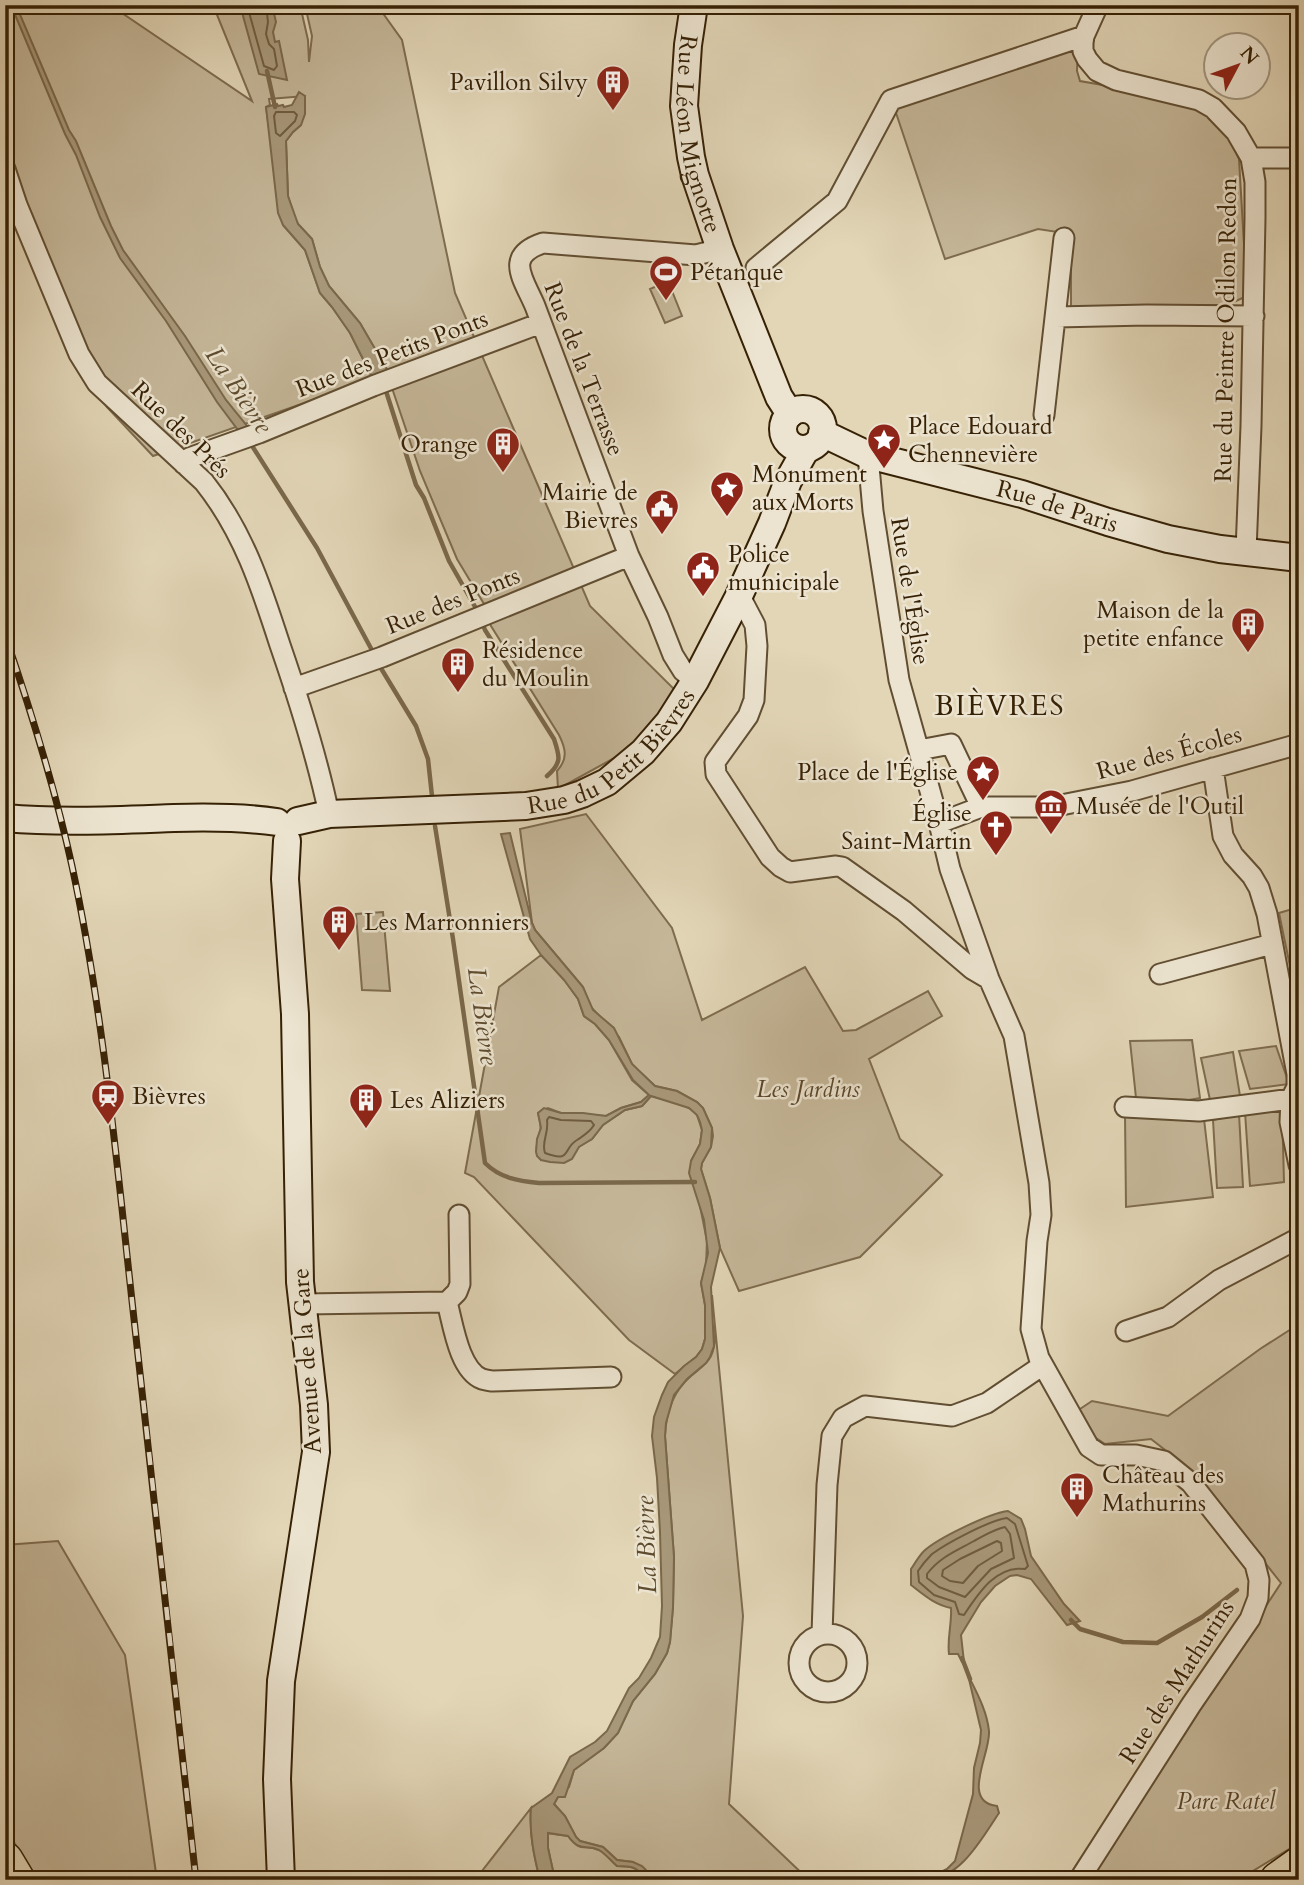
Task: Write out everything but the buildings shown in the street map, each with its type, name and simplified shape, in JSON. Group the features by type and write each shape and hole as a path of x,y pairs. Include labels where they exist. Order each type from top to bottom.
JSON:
{"highway":[{"path":"5,1860 17,1880"},
{"path":"1278,1880 1299,1865"}],"street":[{"name":"Rue Léon Mignotte","path":"694,5 684,106 695,175 720,249 779,397 790,414"},
{"path":"755,268 837,201 891,100 1084,36 1098,5"},
{"name":"Rue du Peintre Odilon Redon","path":"1084,36 1083,51 1097,71 1116,80 1199,100 1213,108 1237,132 1251,159 1255,182 1254,316 1246,551"},
{"path":"1251,159 1299,158"},
{"name":"Rue des Prés","path":"5,169 11,205 79,354 97,383 204,482 218,499 244,545 255,570 294,688 329,814"},
{"path":"1044,415 1064,238"},
{"name":"Rue de la Terrasse","path":"695,681 683,671 673,655 629,556 519,267 524,252 543,243 696,255 720,249"},
{"path":"1056,317 1254,316"},
{"name":"Rue des Petits Ponts","path":"184,464 189,458 541,323"},
{"path":"802,410 814,413 821,422 806,441 785,438 783,427 790,414 802,410"},
{"name":"Rue de Paris","path":"806,441 1022,494 1168,539 1220,549 1299,558"},
{"name":"Rue du Petit Bièvres","path":"5,818 83,821 206,818 260,820 287,828 329,814 509,808 564,800 582,794 607,782 643,752 675,715 738,598 806,441"},
{"name":"Rue de l'Église","path":"868,455 873,511 899,680 939,823"},
{"name":"Rue des Ponts","path":"294,688 375,659 629,556"},
{"path":"738,598 755,625 757,646 754,700 748,716 715,762 716,774 770,857 790,872 842,867 904,911 972,969 989,979"},
{"path":"919,750 951,744 981,807 939,823"},
{"name":"Rue des Écoles","path":"981,807 1051,807 1132,791 1299,744"},
{"path":"1213,768 1223,836 1233,855 1259,888 1267,914 1297,1074 1297,1087 1290,1099 1290,1122 1299,1165"},
{"name":"Rue des Mathurins","path":"939,823 950,869 989,979 1014,1036 1039,1183 1041,1215 1031,1329 1039,1358 1089,1447 1101,1455 1136,1455 1164,1461 1191,1483 1255,1564 1258,1580 1258,1598 1250,1619 1191,1705 1079,1880"},
{"name":"Avenue de la Gare","path":"281,1880 277,1779 281,1681 316,1452 316,1428 300,1282 295,1014 285,879 287,828"},
{"path":"1160,974 1272,944"},
{"path":"1125,1107 1199,1111 1290,1099"},
{"path":"303,1304 447,1302 457,1292 460,1284 459,1216"},
{"path":"1126,1331 1168,1317 1219,1280 1299,1238"},
{"path":"447,1302 461,1353 472,1372 481,1379 493,1381 611,1377"},
{"path":"822,1634 827,1485 832,1436 843,1418 864,1406 952,1416 987,1403 1043,1365"}],"green space":[{"path":"5,5 110,5 252,101 213,5 300,5 308,40 309,62 312,36 305,5 377,5 402,40 455,293 590,606 678,693 636,746 558,789 557,771 565,754 559,735 491,626 484,604 457,559 420,471 389,373 360,323 329,286 312,239 294,216 288,196 286,141 301,125 305,96 269,99 270,105 266,107 283,225 305,250 320,293 350,333 373,379 153,456 107,407 76,362 5,199"},
{"path":"1072,44 1078,49 1077,71 1080,81 1177,98 1204,112 1225,129 1239,159 1247,296 1227,305 1071,307 1071,234 1038,229 945,259 893,104"},
{"name":"Pétanque","path":"668,281 682,316 665,323 650,289"},
{"name":"Les Jardins","path":"586,814 672,928 702,1020 805,967 843,1031 856,1030 928,991 942,1016 869,1059 900,1139 942,1175 860,1257 739,1291 720,1248 701,1169 713,1136 703,1108 677,1091 655,1086 632,1064 619,1037 590,1006 583,987 532,923 520,829"},
{"path":"1299,907 1299,1010 1279,913"},
{"path":"383,912 390,991 362,990 356,914"},
{"path":"541,955 564,979 578,999 584,1016 609,1040 632,1080 649,1095 641,1102 606,1116 561,1113 548,1108 538,1113 541,1127 537,1149 541,1160 575,1151 592,1139 603,1125 625,1110 642,1106 651,1096 692,1110 697,1115 702,1130 700,1144 691,1161 707,1241 706,1265 701,1283 705,1305 705,1339 696,1357 675,1374 629,1340 474,1177 465,1173 499,987"},
{"path":"1192,1040 1200,1098 1136,1098 1130,1041"},
{"path":"1276,1046 1289,1084 1250,1089 1239,1051"},
{"path":"1233,1052 1240,1096 1210,1100 1201,1058"},
{"path":"1282,1107 1284,1182 1250,1186 1245,1112"},
{"path":"1239,1114 1243,1187 1217,1188 1213,1120"},
{"path":"1125,1115 1204,1119 1213,1197 1126,1207"},
{"path":"712,1295 743,1616 729,1804 809,1880 649,1880 633,1862 617,1860 603,1847 580,1841 565,1816 554,1804 569,1787 574,1770 604,1748 618,1733 633,1701 655,1674 667,1653 673,1607 674,1557 666,1427 675,1395 711,1356 715,1334"},
{"name":"Parc Ratel","path":"1299,1324 1299,1843 1238,1880 1087,1880 1281,1583 1192,1471 1151,1439 1105,1444 1090,1434 1077,1411 1092,1401 1168,1416"},
{"path":"58,1541 125,1655 157,1880 35,1880 5,1826 5,1545"},
{"path":"531,1808 532,1844 540,1880 475,1880"},
{"path":"547,1833 568,1836 576,1845 599,1850 617,1866 637,1869 644,1880 555,1880"}],"water":[{"path":"11,5 16,5 123,250 185,336 226,400 248,427 238,430 166,321 120,258 100,217"},
{"path":"240,5 272,5 276,22 273,32 275,42 279,41 287,80 259,74"},
{"path":"299,92 305,96 305,114 301,125 286,141 288,196 298,224 312,239 329,286 360,323 389,373 373,379 350,333 320,293 305,250 283,225 278,213 266,107 277,104 284,107 292,105"},
{"path":"510,833 535,930 583,987 593,1010 614,1028 632,1064 655,1086 677,1091 697,1102 703,1108 712,1128 711,1147 701,1169 720,1248 711,1287 714,1346 706,1363 687,1379 674,1395 666,1423 674,1557 670,1642 655,1674 633,1701 618,1733 604,1748 574,1770 565,1797 558,1797 554,1804 565,1816 580,1841 603,1847 617,1860 642,1866 649,1880 644,1880 634,1868 617,1866 599,1850 577,1845 568,1836 548,1833 548,1848 555,1880 540,1880 533,1844 531,1808 552,1793 570,1757 595,1742 607,1731 629,1688 639,1678 651,1658 660,1637 660,1532 652,1436 654,1417 668,1382 696,1357 705,1339 705,1305 701,1283 708,1253 704,1220 689,1173 691,1161 700,1144 702,1130 697,1115 689,1108 651,1096 642,1106 625,1110 603,1125 592,1139 579,1147 572,1159 564,1163 550,1162 537,1156 537,1139 541,1128 538,1113 544,1108 561,1113 606,1116 641,1102 649,1095 633,1080 609,1040 584,1016 578,999 530,939 501,834"},
{"path":"1008,1511 1021,1519 1031,1556 1064,1604 1080,1621 1067,1625 1031,1579 1010,1576 995,1586 981,1602 961,1635 962,1662 958,1654 949,1654 951,1608 935,1602 911,1585 911,1569 924,1551 940,1540 977,1521"},
{"path":"968,1675 984,1709 989,1731 980,1775 980,1796 986,1803 997,1806 999,1813 969,1856 949,1873 925,1880 947,1869 955,1861 973,1794 974,1768 981,1730"}],"waterway":[{"path":"267,71 275,107"},
{"path":"385,388 416,485 424,498 449,561 478,612"},
{"name":"La Bièvre","path":"249,441 317,548 374,654"},
{"path":"481,620 554,739 558,759 547,776"},
{"name":"La Bièvre","path":"379,665 416,726 428,759 432,796"},
{"name":"La Bièvre","path":"435,826 485,1163 510,1178 539,1183 695,1182"},
{"path":"1071,1620 1080,1629 1123,1642 1157,1643 1202,1617 1237,1590"},
{"path":"962,1658 970,1679"}],"railway":[{"path":"5,635 58,808 93,978 115,1148 196,1880"}],"place":[{"name":"Pavillon Silvy","path":"613,112"},
{"name":"Pétanque","path":"666,302"},
{"name":"Place Edouard Chennevière","path":"884,470"},
{"name":"Orange","path":"503,474"},
{"name":"Monument aux Morts","path":"727,518"},
{"name":"Mairie de Bievres","path":"662,536"},
{"name":"Police municipale","path":"703,598"},
{"name":"Maison de la petite enfance","path":"1248,654"},
{"name":"Résidence du Moulin","path":"458,694"},
{"name":"Place de l'Église","path":"983,802"},
{"name":"Musée de l'Outil","path":"1051,836"},
{"name":"Église Saint-Martin","path":"996,857"},
{"name":"Les Marronniers","path":"339,952"},
{"name":"Bièvres","path":"108,1126"},
{"name":"Les Aliziers","path":"366,1130"},
{"name":"Château des Mathurins","path":"1077,1519"}],"district":[{"name":"BIÈVRES","path":"1000,706"}]}
